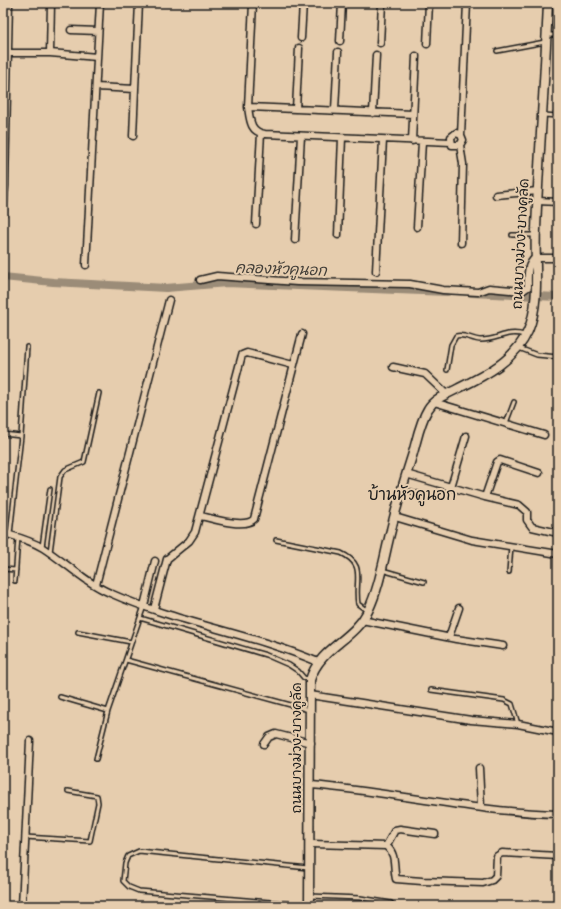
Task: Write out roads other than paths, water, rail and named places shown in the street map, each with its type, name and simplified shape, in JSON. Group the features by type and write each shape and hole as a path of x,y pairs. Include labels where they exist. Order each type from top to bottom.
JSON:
{"street":[{"path":"3,214 5,186 8,3"},
{"path":"50,53 51,3"},
{"path":"86,265 100,3"},
{"path":"133,136 139,3"},
{"path":"253,3 248,107 252,127 261,133 422,142 451,142 455,146 460,145"},
{"path":"301,38 303,3"},
{"path":"340,41 342,3"},
{"path":"380,43 382,3"},
{"path":"427,44 429,3"},
{"path":"461,243 463,164 460,145 463,140 461,135 467,3"},
{"name":"ถนนบางม่วง-บางคูลัด","path":"309,906 311,844 310,680 318,662 354,630 368,611 381,570 406,474 428,409 434,402 446,394 493,370 505,362 526,336 534,310 538,191 548,3"},
{"path":"71,30 98,31"},
{"path":"296,109 299,48"},
{"path":"335,110 338,52"},
{"path":"8,53 50,53 97,57"},
{"path":"373,113 376,55"},
{"path":"412,141 416,56"},
{"path":"96,87 135,89"},
{"path":"248,107 413,114"},
{"path":"256,224 261,133"},
{"path":"451,142 453,134 461,135"},
{"path":"295,240 301,136"},
{"path":"338,235 342,138"},
{"path":"376,271 383,140"},
{"path":"417,227 422,142"},
{"path":"496,194 538,191"},
{"path":"538,201 558,202"},
{"path":"200,280 217,276 297,282 410,284 443,290 478,292 489,288 522,291 528,287 529,265 535,258 558,258"},
{"path":"96,585 168,300"},
{"path":"200,516 241,524 248,523 254,519 302,334"},
{"path":"154,609 167,560 192,538 200,516 242,355 247,353 293,365"},
{"path":"393,367 425,374 446,394"},
{"path":"434,402 544,435"},
{"path":"451,487 466,436"},
{"path":"485,497 497,462 500,460 539,473"},
{"path":"406,474 485,497 519,505 525,508 527,512 527,520 532,526 558,533"},
{"path":"395,517 472,540 558,554"},
{"path":"3,533 18,537 42,547 96,585 110,593 144,606 268,642 318,662"},
{"path":"144,606 155,561"},
{"path":"449,637 459,608"},
{"path":"362,620 504,646"},
{"path":"310,695 471,720 518,724 558,732"},
{"path":"264,744 271,736 276,734 311,743"},
{"path":"22,906 30,741"},
{"path":"479,768 481,807"},
{"path":"311,785 357,789 481,807 558,814"},
{"path":"386,846 395,830 436,834"},
{"path":"311,844 386,846 394,856 396,878 422,881 487,883 496,876 496,862 498,856 502,853 558,856"}],"lane":[{"path":"497,51 558,35"},
{"path":"542,115 558,116"},
{"path":"512,235 536,235"},
{"path":"447,370 451,346 456,336 460,335 479,340 497,337 506,333 515,333 526,336"},
{"path":"10,535 21,436 27,347"},
{"path":"518,347 537,355 558,357"},
{"path":"50,553 60,477 65,470 84,462 99,393"},
{"path":"506,423 514,402"},
{"path":"3,434 21,436"},
{"path":"42,547 50,489"},
{"path":"403,489 424,494"},
{"path":"15,581 18,537"},
{"path":"276,540 341,552 349,556 354,561 358,569 358,604 368,611"},
{"path":"509,572 511,546"},
{"path":"3,569 16,570"},
{"path":"381,570 424,582"},
{"path":"96,759 108,711 144,606"},
{"path":"140,618 266,655 289,665 298,671 304,678 310,680"},
{"path":"78,632 131,642"},
{"path":"126,660 311,710"},
{"path":"431,690 504,700 512,704 518,724"},
{"path":"60,698 108,711"},
{"path":"25,837 90,841 98,804 97,796 68,791"},
{"path":"309,906 133,890 123,881 124,863 128,856 139,851 310,868"},
{"path":"309,896 360,898 391,903 394,906"},
{"path":"266,901 267,906"}],"waterway":[{"name":"คลองหัวคูนอก","path":"3,277 53,282 166,288 227,283 447,292"},
{"name":"คลองหัวคูนอก","path":"471,293 558,297"}],"district":[{"name":"บ้านหัวคูนอก","path":"412,496"}]}
